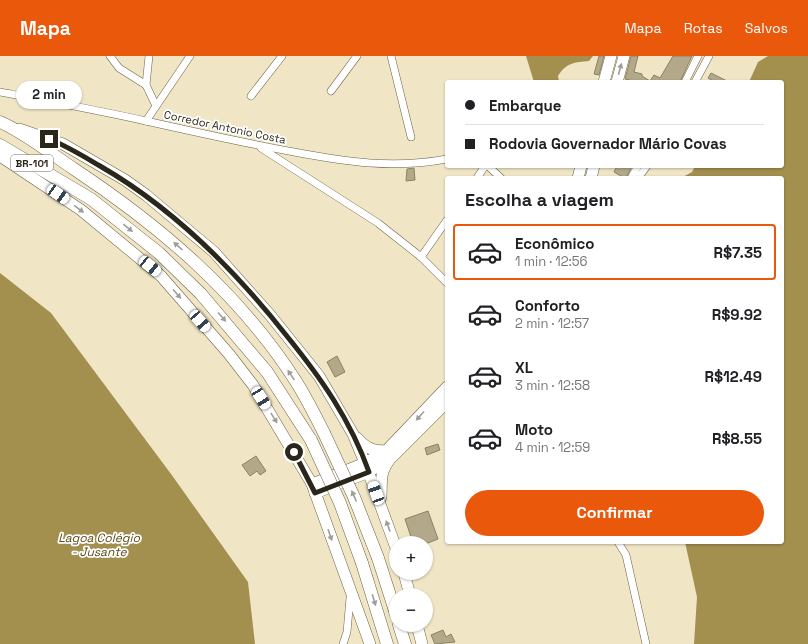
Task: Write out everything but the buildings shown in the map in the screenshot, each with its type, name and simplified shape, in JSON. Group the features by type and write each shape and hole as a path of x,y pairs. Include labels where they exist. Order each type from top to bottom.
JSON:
{"highway":[{"name":"BR-101","path":"3,123 123,202 190,257 238,305 257,328 295,381 324,433 354,497 378,558 389,592"},
{"name":"BR-101","path":"0,145 62,181 112,215 159,253 202,294 267,372 310,440 340,502 362,563 388,644"},
{"path":"401,632 405,644"}],"main road":[{"path":"602,80 610,56"},
{"path":"617,80 624,56"},
{"name":"BR-101","path":"3,123 64,144 125,180 214,252 270,315 319,376 353,434 367,467 392,536"},
{"path":"0,156 81,210 161,276 229,354 253,385 314,488 347,584 370,644"},
{"path":"380,504 380,477 389,454 445,389"},
{"path":"314,488 367,467 389,454 445,404"},
{"path":"353,434 366,447 389,454"},
{"path":"419,632 422,644"}],"street":[{"path":"110,56 119,68 146,85"},
{"path":"149,56 146,85 156,106"},
{"path":"146,121 190,56"},
{"path":"251,96 282,56"},
{"path":"331,91 357,56"},
{"path":"391,56 411,137"},
{"path":"686,80 698,56"},
{"path":"696,80 709,56"},
{"name":"Corredor Antonio Costa","path":"0,92 146,121 226,140 336,160 376,165 394,165 445,159"},
{"path":"258,146 378,223 420,257 445,281"},
{"path":"479,176 485,168"},
{"path":"489,168 499,176"},
{"path":"420,257 445,223"},
{"path":"619,544 626,555"},
{"path":"625,544 626,555 646,644"},
{"path":"343,644 347,632 350,613 350,599 347,584"}],"water":[{"path":"526,56 593,56 589,61 571,64 564,68 558,76 559,80 533,80"},
{"path":"768,56 808,56 808,644 694,644 697,597 685,544 784,544 784,176 685,176 692,172 694,168 784,168 784,80 750,80 758,62"},
{"name":"Lagoa Colégio - Jusante","path":"0,273 51,313 171,474 248,582 255,644 0,644"}],"route":[{"path":"49,139 64,144 125,180 214,252 270,315 319,376 353,434 369,472 315,493 312,484 294,452"}]}
